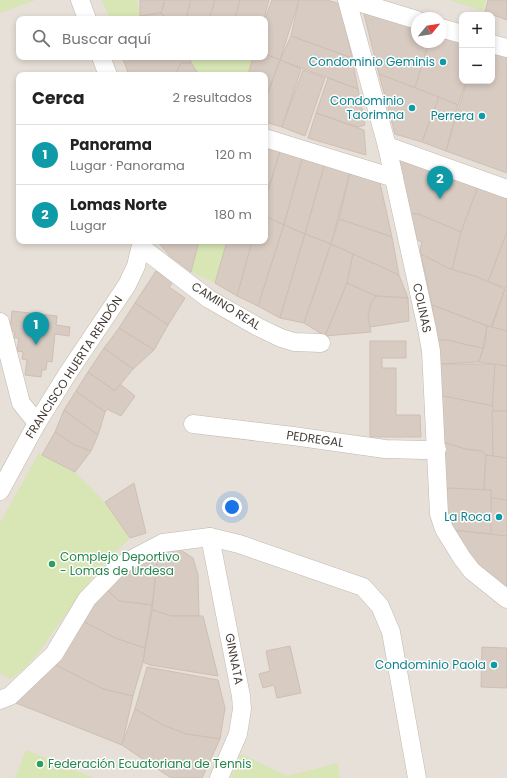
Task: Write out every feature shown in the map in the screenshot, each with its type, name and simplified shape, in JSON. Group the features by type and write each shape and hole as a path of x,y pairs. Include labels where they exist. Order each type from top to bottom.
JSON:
{"street":[{"path":"80,0 86,16"},
{"name":"COLINAS","path":"347,0 387,146 427,329 437,450 440,514 444,528 462,558 472,571 507,599"},
{"path":"352,0 411,18"},
{"path":"447,30 459,33"},
{"path":"495,45 507,48"},
{"path":"102,60 107,72"},
{"path":"268,139 394,178"},
{"path":"387,146 507,189"},
{"name":"CAMINO REAL","path":"142,244 209,298 258,328 294,342 321,343"},
{"name":"FRANCISCO HUERTA RENDÓN","path":"0,491 37,423 68,373 127,285 136,266 142,244"},
{"path":"0,322 21,403 37,423"},
{"name":"PEDREGAL","path":"193,424 385,449 437,450"},
{"path":"0,700 10,696 54,654 87,599 119,566 163,543 210,537 239,544 362,587 380,606 391,632 417,778"},
{"name":"GINNATA","path":"210,537 241,696 242,709 238,734 219,778"}],"shaded area":[{"path":"0,0 507,0 507,778 0,778"}],"green space":[{"path":"0,0 36,0 0,13"},
{"path":"102,0 137,0 140,16 109,16"},
{"path":"449,0 486,0 483,11"},
{"path":"191,60 252,60 249,72 197,72 191,63"},
{"path":"198,244 227,244 215,283 191,272"},
{"name":"Complejo Deportivo - Lomas de Urdesa","path":"39,453 75,472 111,508 130,538 97,571 36,656 22,670 10,679 0,673 0,523"},
{"name":"Federación Ecuatoriana de Tennis","path":"26,750 94,778 15,778"},
{"path":"241,754 287,776 338,763 340,778 231,778"}],"building":[{"path":"140,0 165,0 161,13 140,16"},
{"path":"165,0 191,0 187,16 164,16 161,13"},
{"path":"191,0 215,0 210,16 187,16"},
{"path":"215,0 240,0 236,16 210,16"},
{"path":"240,0 269,0 265,16 236,16"},
{"path":"272,0 299,0 280,60 268,55 268,16 266,16"},
{"path":"299,0 327,0 340,4 352,58 291,36"},
{"path":"488,0 507,0 507,20 495,16 495,12 485,12"},
{"path":"367,9 411,23 411,48 427,48 415,88 379,74 364,14"},
{"path":"161,13 164,16 140,16"},
{"name":"Condominio Geminis","path":"447,34 459,38 459,84 465,84 458,105 415,88 427,48 447,48"},
{"path":"291,36 352,58 358,89 280,60"},
{"name":"Perrera","path":"495,50 507,55 507,173 446,151 466,84 495,84"},
{"path":"268,55 280,60 268,93 268,72 249,72 252,60 268,60"},
{"path":"123,60 190,60 191,63 181,63 176,72 128,72"},
{"path":"280,60 301,69 282,127 268,123 268,93"},
{"path":"181,63 191,63 197,72 176,72"},
{"path":"303,70 325,78 305,136 282,127"},
{"name":"Condominio Taorimna","path":"379,74 439,97 422,142 395,134"},
{"path":"328,78 358,89 365,125 358,127 316,113"},
{"path":"439,97 458,105 446,151 422,142"},
{"path":"316,113 364,130 366,155 308,138"},
{"path":"268,145 281,148 268,189"},
{"path":"281,148 303,156 284,225 268,217 268,192"},
{"path":"303,156 325,163 305,234 284,225"},
{"path":"397,156 479,184 461,232 418,214 410,214"},
{"path":"325,163 350,172 331,244 305,234"},
{"path":"350,172 380,183 392,237 339,219"},
{"path":"479,184 507,197 507,232 488,282 475,276 452,270 461,232"},
{"path":"410,214 418,214 461,232 452,270 421,254 420,249 422,242 414,238 416,231 409,227"},
{"path":"268,217 284,225 258,306 237,296 251,244 268,244"},
{"path":"339,219 392,237 399,275 331,244"},
{"path":"284,225 305,234 280,318 258,306"},
{"path":"507,232 507,288 488,282"},
{"path":"305,234 331,244 304,323 280,318"},
{"path":"160,244 198,244 191,272 170,256"},
{"path":"226,244 251,244 237,296 215,283"},
{"path":"331,244 353,254 347,283 325,336 304,323"},
{"path":"353,254 399,275 408,298 376,296 347,283"},
{"path":"421,254 450,269 475,276 505,289 491,327 432,305"},
{"path":"156,271 173,282 169,287 185,298 168,325 135,303"},
{"path":"347,283 376,296 371,303 369,322 371,332 325,336"},
{"path":"505,289 507,289 507,331 492,327"},
{"path":"376,296 408,298 409,321 370,327 368,318 371,303"},
{"path":"135,303 168,325 154,350 119,328"},
{"path":"432,305 487,326 483,348 448,340 437,340"},
{"path":"12,311 57,316 56,325 70,327 69,336 55,334 52,362 47,361 46,370 42,370 41,377 25,375 27,360 22,359 23,352 17,351 19,338 14,338 15,332 10,331"},
{"path":"487,326 507,331 507,366 479,362 485,343"},
{"path":"119,328 154,350 133,369 104,348"},
{"path":"437,340 448,340 483,348 479,362 437,364"},
{"path":"370,341 406,341 406,358 382,358 382,368 396,368 396,415 420,415 421,437 370,437"},
{"path":"104,348 133,369 115,391 88,372"},
{"path":"437,364 495,364 493,406 438,395"},
{"path":"495,364 507,366 507,411 492,411"},
{"path":"88,372 115,391 120,384 135,396 121,416 107,409 105,412 76,391"},
{"path":"76,391 105,412 98,435 64,410"},
{"path":"438,395 493,406 493,456 486,455 482,451 465,449 440,441"},
{"path":"64,410 98,435 91,451 74,445 55,432"},
{"path":"492,411 507,411 507,458 493,456"},
{"path":"55,432 74,445 91,451 75,472 42,455"},
{"path":"440,441 465,449 482,451 486,455 484,490 443,489"},
{"path":"486,455 507,458 507,500 491,498 491,490 484,490"},
{"path":"134,483 146,533 130,538 105,502"},
{"path":"448,488 491,490 492,534 452,530 444,510 444,493"},
{"name":"La Roca","path":"491,498 507,500 507,536 491,535"},
{"path":"452,530 507,536 506,588 473,564"},
{"path":"179,549 193,558 198,575 199,616 171,616 152,610 158,553"},
{"path":"149,553 158,553 152,605 119,601 105,588"},
{"path":"105,588 119,601 152,605 145,648 115,638 81,620"},
{"path":"152,610 171,616 203,616 218,676 150,665 143,662"},
{"path":"81,620 115,638 145,648 143,662 133,696 103,689 52,663"},
{"path":"290,646 301,693 277,698 274,685 263,688 259,674 270,671 266,651"},
{"name":"Condominio Paola","path":"482,647 507,648 507,688 481,687"},
{"path":"52,663 103,689 133,696 122,745 16,703"},
{"path":"147,667 218,680 225,708 220,739 186,734 163,725 135,709"},
{"path":"135,709 163,725 186,734 220,739 202,778 171,778 122,745"}],"place":[{"name":"Condominio Geminis","path":"443,62"},
{"name":"Condominio Taorimna","path":"412,108"},
{"name":"Perrera","path":"482,116"},
{"name":"Lomas Norte","path":"440,199"},
{"name":"Panorama","path":"36,345"},
{"name":"La Roca","path":"499,517"},
{"name":"Complejo Deportivo - Lomas de Urdesa","path":"52,564"},
{"name":"Condominio Paola","path":"494,665"},
{"name":"Federación Ecuatoriana de Tennis","path":"40,764"}]}
